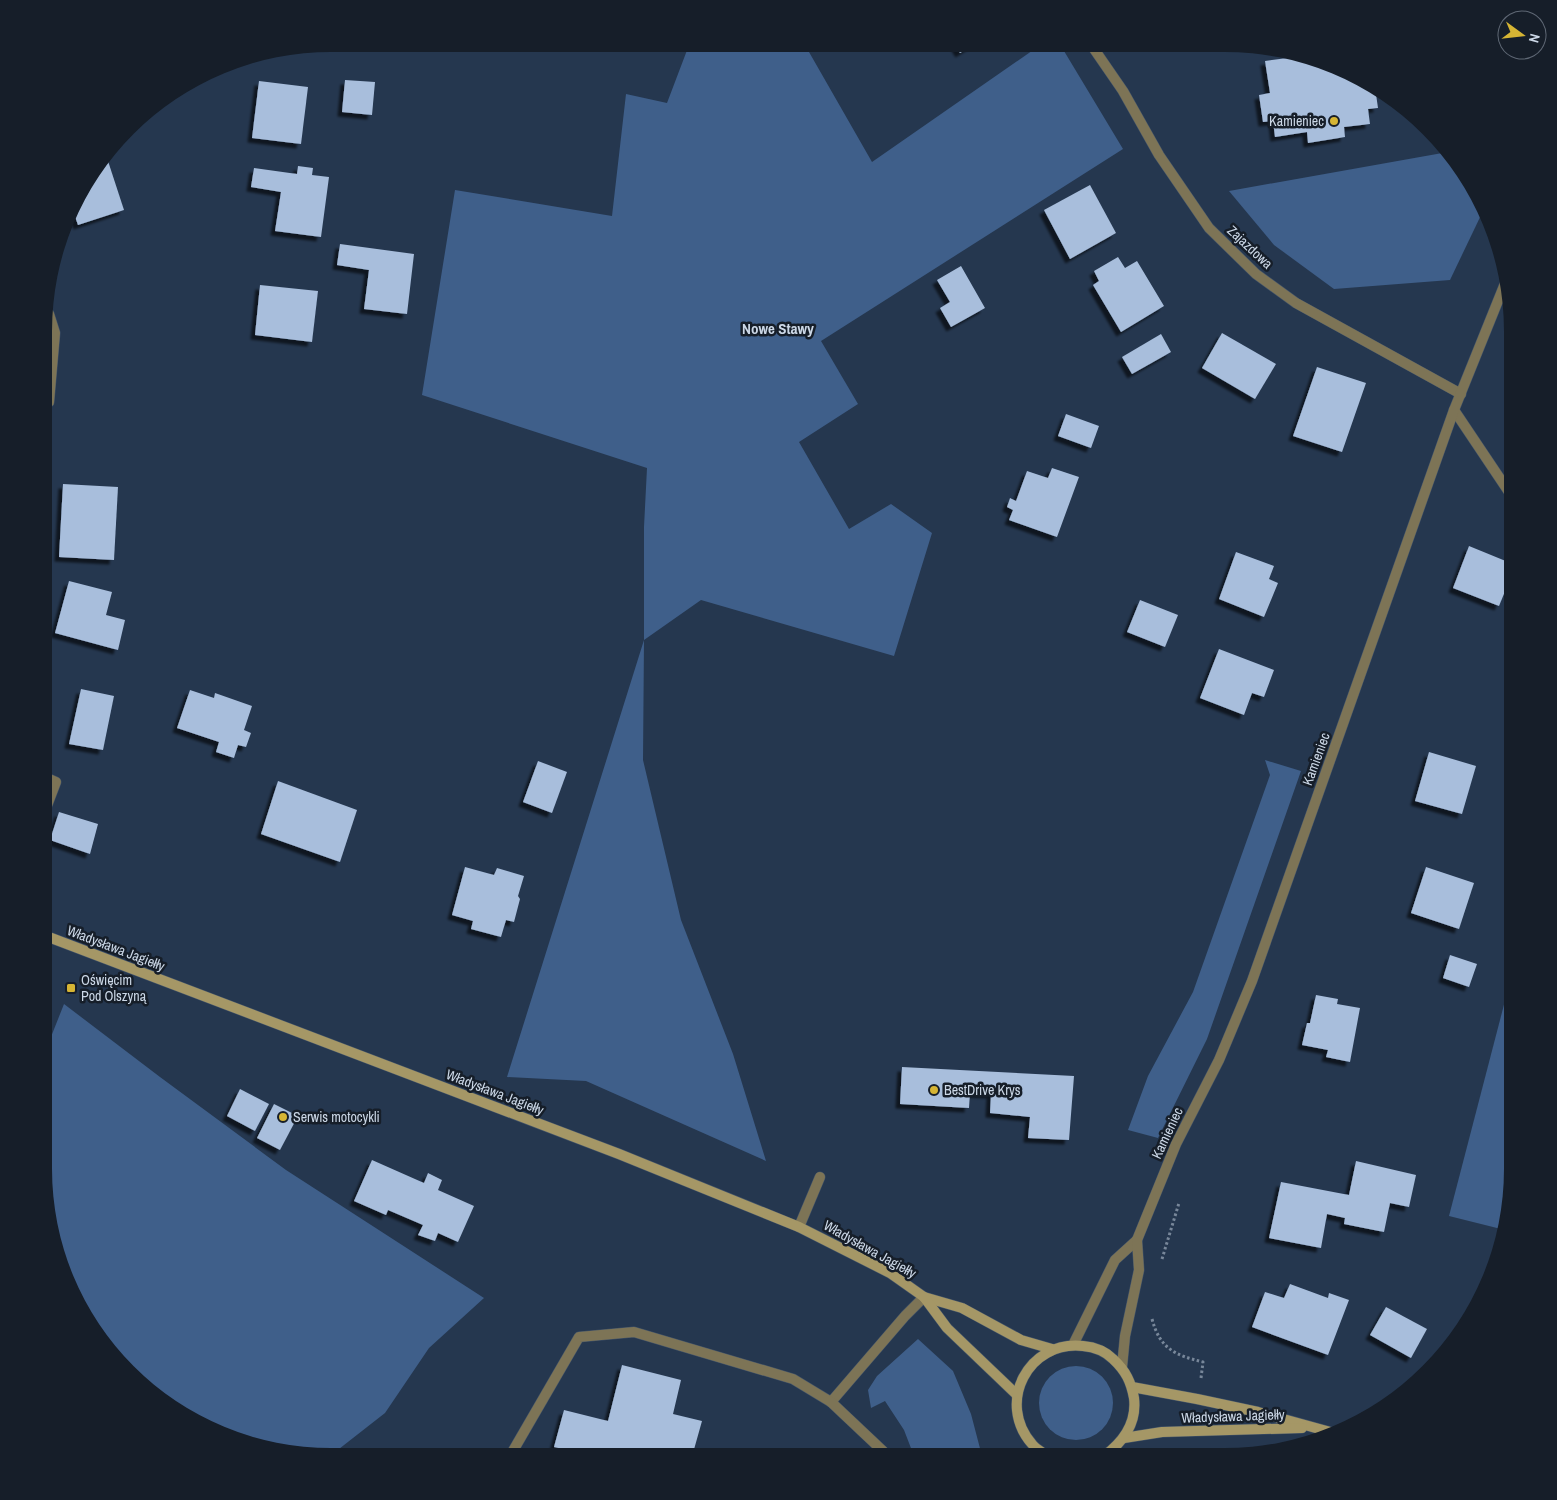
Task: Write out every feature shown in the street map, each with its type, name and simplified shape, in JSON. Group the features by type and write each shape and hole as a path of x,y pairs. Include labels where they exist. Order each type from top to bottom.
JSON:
{"street":[{"name":"Zajazdowa","path":"1096,52 1123,91 1159,155 1209,228 1256,274 1296,303 1461,394"},
{"name":"Kamieniec","path":"1073,1345 1115,1260 1137,1240 1176,1144 1219,1060 1252,981 1454,410 1502,292"},
{"path":"52,325 55,333 52,363"},
{"path":"1454,410 1504,485"},
{"path":"52,780 56,782 52,792"},
{"name":"Władysława Jagiełły","path":"52,938 610,1151 799,1227 890,1273 924,1296 962,1308 1021,1340 1052,1349"},
{"path":"799,1227 820,1177"},
{"name":"Kamieniec","path":"1122,1367 1125,1336 1139,1270 1137,1240"},
{"path":"831,1402 924,1296"},
{"name":"Władysława Jagiełły","path":"924,1296 947,1328 1017,1395"},
{"path":"515,1448 579,1337 634,1332 793,1379 831,1402 880,1448"},
{"path":"1031,1448 1022,1431 1016,1413 1017,1395 1023,1376 1035,1360 1052,1349 1073,1345 1092,1347 1109,1355 1122,1367 1128,1377 1132,1388 1134,1405 1131,1422 1124,1438 1114,1448"},
{"name":"Władysława Jagiełły","path":"1132,1388 1197,1398 1323,1430"},
{"name":"Władysława Jagiełły","path":"1124,1438 1162,1432 1313,1428"}],"path":[{"path":"1160,1267 1180,1200"},
{"path":"1151,1314 1154,1328 1160,1340 1186,1358 1203,1362 1200,1380"}],"shaded area":[{"path":"686,52 809,52 872,162 1030,52 1065,52 1123,149 821,341 858,404 799,442 849,529 891,504 932,533 894,656 701,600 644,640 644,527 647,468 422,395 455,190 612,216 626,94 667,103"},
{"path":"1440,153 1457,176 1480,217 1450,280 1334,289 1274,245 1229,191"},
{"path":"644,640 643,760 681,920 733,1054 766,1161 586,1081 507,1077"},
{"path":"1265,760 1301,771 1207,1039 1158,1138 1128,1130 1148,1076 1193,992 1270,775"},
{"path":"64,1004 286,1170 484,1298 429,1348 385,1413 340,1448 295,1445 259,1438 208,1419 192,1410 162,1390 134,1366 110,1338 81,1292 67,1258 58,1223 53,1187 52,1034"},
{"path":"1504,1005 1504,1187 1498,1228 1449,1216"},
{"path":"918,1339 953,1371 971,1414 980,1448 911,1448 904,1430 885,1401 871,1408 868,1390 877,1376"},
{"path":"1076,1366 1097,1372 1107,1382 1113,1403 1107,1424 1097,1434 1076,1440 1055,1434 1045,1424 1039,1403 1045,1382 1055,1372"}],"building":[{"path":"1283,59 1298,62 1349,81 1365,90 1376,97 1378,108 1368,109 1370,124 1344,127 1345,137 1308,143 1307,132 1275,137 1273,121 1263,122 1259,95 1270,93 1265,61"},
{"path":"345,80 375,82 372,115 342,112"},
{"path":"259,81 308,87 301,144 252,138"},
{"path":"109,164 124,210 78,225 76,220 81,208"},
{"path":"298,166 313,168 312,175 329,177 321,237 275,231 281,192 251,187 254,168 297,174"},
{"path":"1090,185 1116,233 1070,259 1044,210"},
{"path":"340,244 414,254 407,314 364,309 369,270 337,265"},
{"path":"1118,257 1125,268 1137,261 1164,306 1121,332 1093,285 1099,281 1094,271"},
{"path":"961,266 985,308 951,327 940,308 950,302 937,280"},
{"path":"260,285 318,291 312,342 255,335"},
{"path":"1222,333 1276,364 1255,399 1202,368"},
{"path":"1161,334 1171,352 1132,374 1122,357"},
{"path":"1317,367 1366,383 1342,452 1293,436"},
{"path":"1066,414 1099,426 1091,448 1058,436"},
{"path":"1052,468 1079,477 1057,537 1009,520 1013,510 1007,507 1010,498 1016,501 1027,471 1048,478"},
{"path":"63,484 118,487 114,560 59,557"},
{"path":"1469,546 1504,560 1504,594 1499,606 1453,588"},
{"path":"1236,552 1274,566 1269,579 1278,583 1264,617 1219,599"},
{"path":"69,581 112,592 106,615 125,620 118,650 55,633"},
{"path":"1140,600 1178,615 1165,647 1127,632"},
{"path":"1219,649 1274,670 1264,697 1252,693 1244,715 1200,698"},
{"path":"81,689 114,696 103,750 69,744"},
{"path":"190,690 214,698 215,693 252,706 244,730 251,733 246,747 238,745 234,758 216,752 219,742 177,728"},
{"path":"1429,752 1476,766 1462,814 1415,801"},
{"path":"538,761 567,772 552,813 523,802"},
{"path":"278,781 357,810 340,862 261,834"},
{"path":"59,812 98,824 90,854 52,841 52,834"},
{"path":"465,867 494,875 497,868 524,876 518,896 520,899 514,922 506,920 501,937 471,929 473,921 452,915"},
{"path":"1426,867 1474,883 1459,929 1411,913"},
{"path":"1450,955 1477,964 1469,987 1443,978"},
{"path":"1316,995 1338,999 1337,1004 1360,1008 1350,1062 1326,1057 1328,1050 1302,1045 1307,1023 1310,1023"},
{"path":"902,1067 1074,1076 1069,1140 1028,1138 1030,1117 990,1113 991,1094 970,1093 969,1108 900,1104"},
{"path":"240,1089 269,1104 255,1131 227,1116"},
{"path":"274,1104 298,1116 280,1150 257,1138"},
{"path":"372,1160 424,1183 428,1173 442,1180 438,1190 474,1206 458,1242 438,1233 435,1241 418,1235 423,1225 388,1210 386,1215 354,1201"},
{"path":"1356,1161 1416,1175 1409,1207 1390,1203 1384,1232 1344,1224 1345,1218 1327,1214 1321,1248 1269,1238 1281,1182 1349,1195"},
{"path":"1290,1284 1328,1298 1329,1293 1349,1300 1328,1355 1252,1327 1265,1292 1284,1298"},
{"path":"1386,1307 1427,1329 1411,1358 1370,1335"},
{"path":"622,1365 681,1380 673,1414 702,1421 694,1448 554,1447 564,1410 608,1421"}],"place":[{"name":"Kamieniec","path":"1334,121"},
{"name":"Oświęcim Pod Olszyną","path":"71,988"},
{"name":"BestDrive Krys","path":"934,1090"},
{"name":"Serwis motocykli","path":"283,1117"}],"district":[{"name":"Nowe Stawy","path":"778,328"}]}
